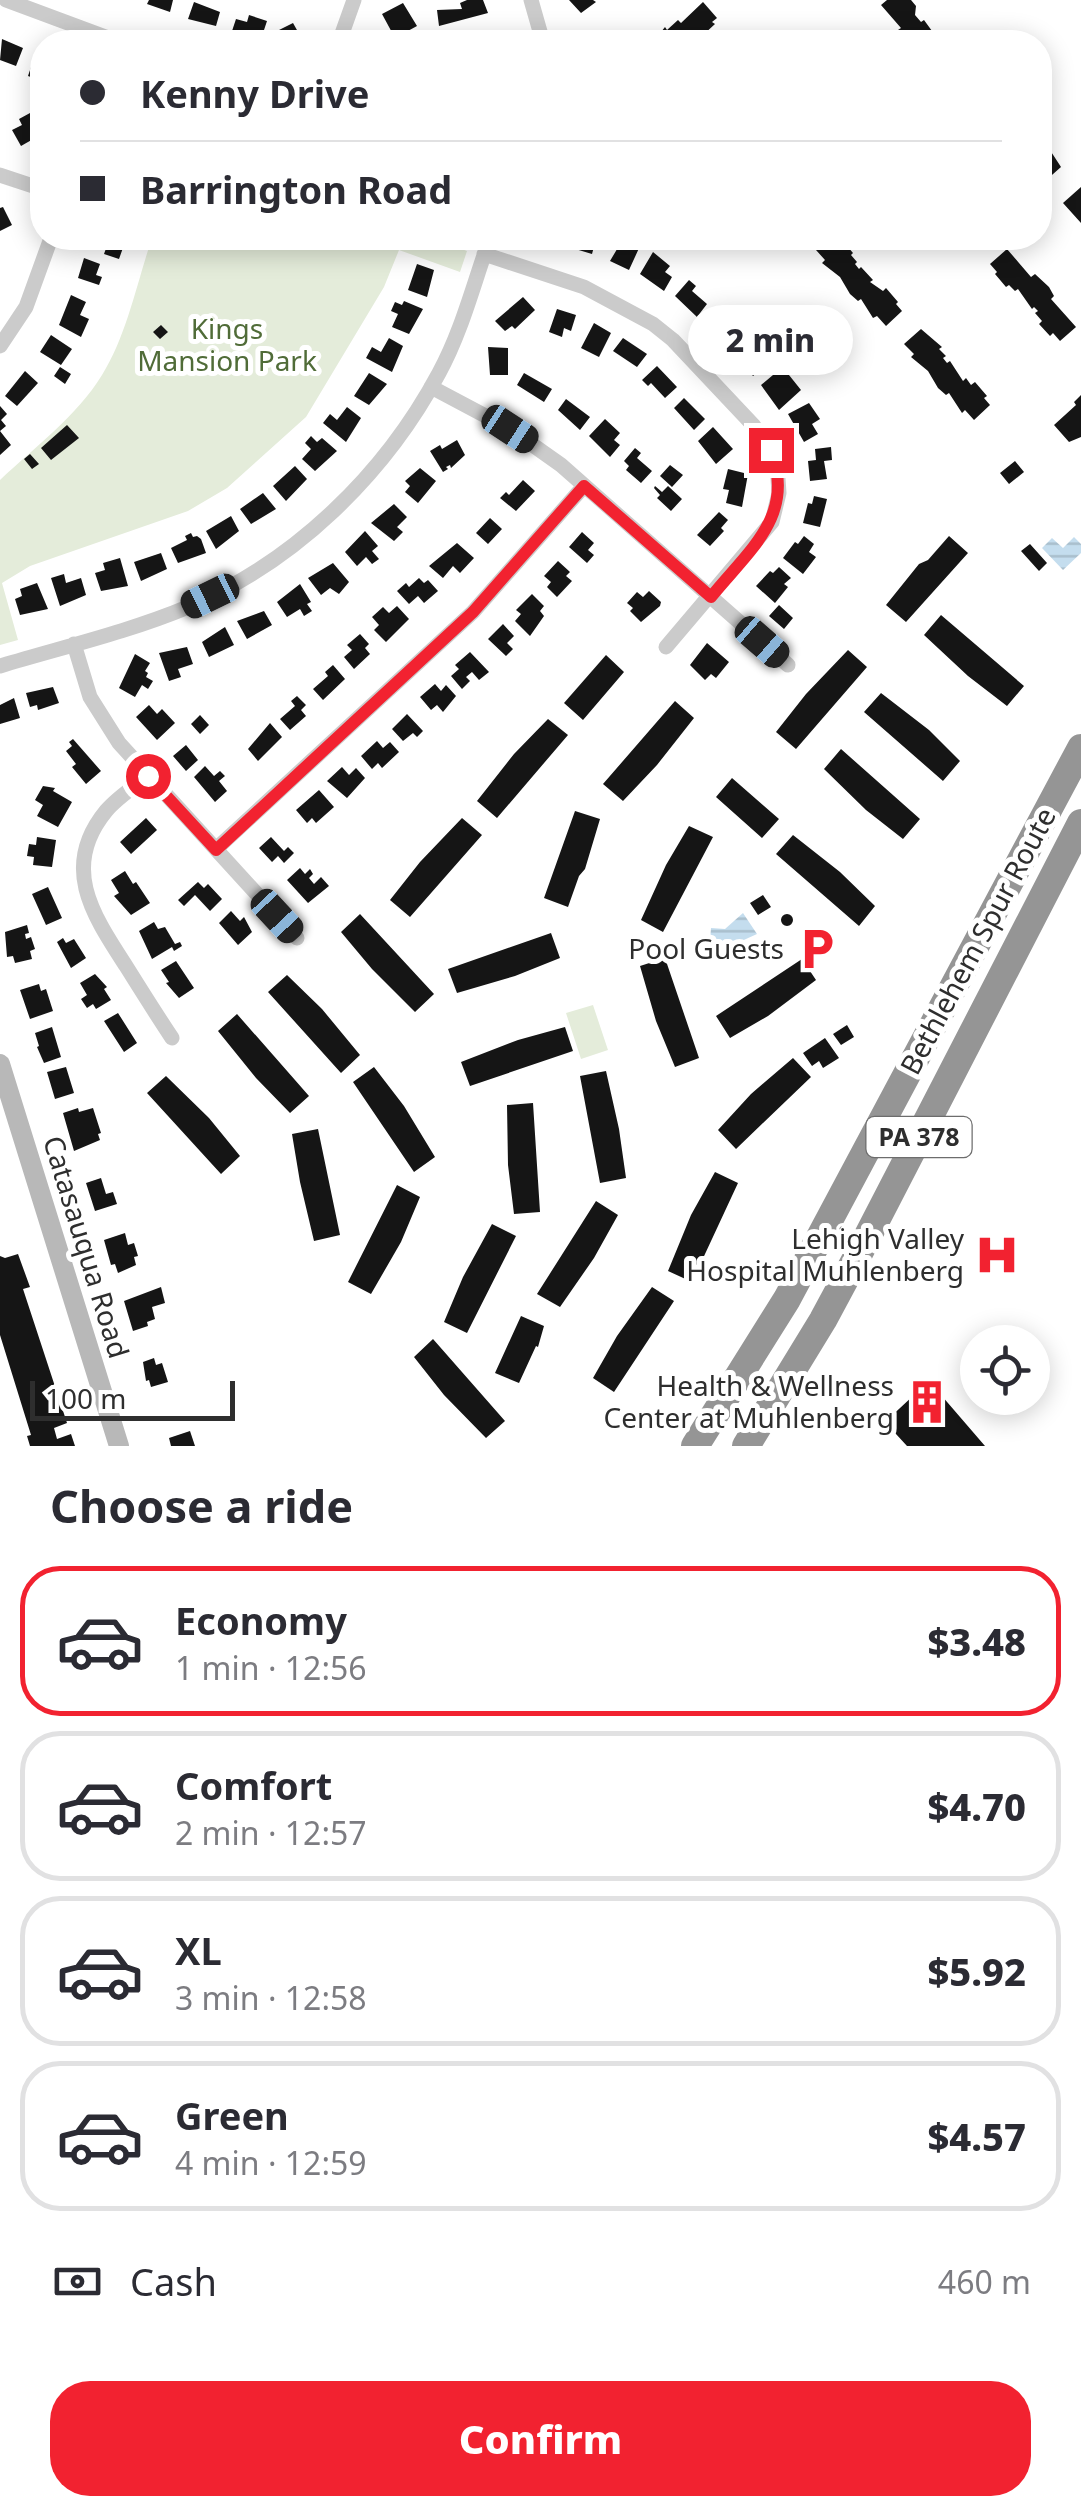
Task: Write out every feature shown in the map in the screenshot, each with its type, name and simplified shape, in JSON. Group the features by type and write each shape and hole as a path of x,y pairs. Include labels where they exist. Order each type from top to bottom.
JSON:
{"highway":[{"name":"Bethlehem Spur Route","path":"695,1446 787,1300 1081,748"},
{"name":"Bethlehem Spur Route","path":"746,1446 860,1253 1081,823"},
{"path":"675,1446 757,1349"}],"street":[{"path":"6,0 85,30"},
{"path":"343,30 354,0"},
{"path":"531,0 540,30"},
{"path":"0,175 30,185"},
{"path":"0,346 26,307 47,250"},
{"path":"0,666 190,606 229,587 300,540 368,474 431,387 442,369 486,250"},
{"path":"484,254 584,287 652,324 673,340 764,437 776,464 780,493 772,522 666,647"},
{"path":"431,387 536,446 788,665"},
{"path":"216,850 473,612 584,486"},
{"path":"74,644 98,713 119,744 297,938"},
{"path":"148,776 103,815 88,846 84,880 93,914 172,1038"},
{"name":"Catasauqua Road","path":"0,1064 6,1103 119,1446"}],"green space":[{"name":"Kings Mansion Park","path":"148,250 399,250 384,287 306,417 227,488 188,511 30,566 2,583 18,640 0,645 0,480 68,418 92,390 125,326"},
{"name":"Kings Mansion Park","path":"399,250 464,250 460,272"},
{"path":"593,1005 608,1050 581,1059 566,1013"}],"water":[{"path":"1074,537 1081,544 1081,553 1063,570 1042,548 1052,538 1063,548"},
{"path":"743,913 757,934 735,944 710,942 711,928 725,929"}],"building":[{"path":"149,0 173,0 170,12 147,4"},
{"path":"483,0 488,13 439,26 437,10 462,9 460,3"},
{"path":"569,0 593,0 596,2 581,13"},
{"path":"887,0 911,0 916,6 915,15 931,30 898,30 901,28 881,5"},
{"path":"194,2 220,12 216,26 188,19"},
{"path":"703,2 717,18 708,30 667,30 678,20 681,23"},
{"path":"403,3 417,26 391,30 382,14"},
{"path":"249,15 267,21 264,30 232,30 236,19 247,22"},
{"path":"293,23 297,30 279,30"},
{"path":"2,39 23,48 16,66 0,60"},
{"path":"30,113 30,141 21,146 12,130 22,125 19,119"},
{"path":"1052,153 1061,167 1052,175"},
{"path":"1081,187 1081,223 1063,203"},
{"path":"3,207 12,225 0,231 0,208"},
{"path":"105,250 122,250 119,259 104,254"},
{"path":"616,250 638,250 629,270 610,261"},
{"path":"816,250 850,250 859,269 873,280 870,282 883,291 886,288 902,311 886,326 877,316 873,318 861,299 858,301 850,294 840,277 822,263 825,260"},
{"path":"1008,250 1031,277 1035,274 1049,287 1054,296 1051,299 1076,327 1060,341 1053,333 1050,336 1039,324 1042,321 1035,313 1038,311 1032,309 1018,289 1006,287 990,264"},
{"path":"653,252 670,266 665,272 672,277 664,291 640,274"},
{"path":"84,258 100,264 96,275 102,277 99,285 78,278"},
{"path":"417,264 434,270 427,297 408,290"},
{"path":"689,280 696,286 692,291 707,304 697,317 675,296"},
{"path":"71,295 86,302 80,315 89,319 81,337 59,325"},
{"path":"523,297 535,310 515,329 512,326 505,331 495,321"},
{"path":"404,301 423,309 409,334 392,327 398,314 391,311 395,302 402,305"},
{"path":"557,309 576,315 571,331 564,328 562,337 549,332"},
{"path":"729,315 738,325 731,330 737,336 724,347 711,332"},
{"path":"594,323 611,333 599,357 581,348"},
{"path":"161,325 168,332 160,339 153,332"},
{"path":"921,329 942,347 939,349 946,356 943,358 947,363 950,361 963,381 966,378 971,385 975,382 987,396 984,398 990,405 974,420 965,410 962,413 949,393 946,395 938,388 928,371 911,357 914,354 904,344"},
{"path":"51,335 72,349 61,365 40,352"},
{"path":"389,338 403,346 392,372 366,358 372,347 381,352"},
{"path":"623,338 647,354 637,367 613,351"},
{"path":"744,344 765,366 753,376 734,353"},
{"path":"488,347 508,348 508,375 490,375"},
{"path":"657,366 677,387 665,398 651,383 648,386 642,380"},
{"path":"60,367 71,374 65,384 54,376"},
{"path":"785,370 801,390 779,410 761,385"},
{"path":"25,371 38,383 17,406 5,396"},
{"path":"369,373 387,384 369,405 354,396"},
{"path":"524,373 552,389 544,402 517,385"},
{"path":"1081,395 1081,437 1069,442 1054,425"},
{"path":"684,398 705,419 694,430 674,408"},
{"path":"566,399 590,417 580,430 558,410"},
{"path":"809,403 820,419 812,424 818,434 804,442 788,414"},
{"path":"0,406 7,414 1,420 6,426 0,431"},
{"path":"347,407 361,418 346,442 323,423 330,414 337,420"},
{"path":"605,419 620,433 614,440 620,445 610,457 589,436"},
{"path":"67,425 79,438 51,460 41,448"},
{"path":"713,427 733,449 716,464 698,441"},
{"path":"0,431 11,445 0,455"},
{"path":"311,436 317,442 322,438 337,451 315,471 302,459 311,449 305,443"},
{"path":"457,440 465,455 443,472 430,451"},
{"path":"831,447 832,460 824,461 827,479 810,481 808,461 816,460 815,449"},
{"path":"635,448 641,453 637,458 652,471 641,483 626,470 629,466 624,461"},
{"path":"30,454 39,464 32,469 24,459"},
{"path":"1015,461 1024,472 1009,484 1000,473"},
{"path":"670,465 683,475 672,487 660,476"},
{"path":"295,466 307,479 286,501 273,486"},
{"path":"420,468 436,481 418,503 405,492 410,486 405,481"},
{"path":"728,469 748,474 742,507 726,503 729,490 723,489"},
{"path":"523,480 535,491 516,511 500,498 506,492 509,495"},
{"path":"655,486 662,492 668,486 682,499 671,511 657,498 660,495"},
{"path":"263,493 276,509 251,524 240,509"},
{"path":"814,496 827,499 820,527 803,523"},
{"path":"394,504 407,517 397,527 403,532 394,541 371,523"},
{"path":"719,512 728,520 710,546 697,535"},
{"path":"231,516 239,531 216,549 206,531"},
{"path":"490,518 502,529 488,544 476,533"},
{"path":"365,531 378,546 372,551 379,559 372,564 366,557 357,566 345,552"},
{"path":"582,532 594,543 588,550 594,555 587,563 569,547"},
{"path":"191,533 201,539 206,553 178,563 171,548 187,540 185,536"},
{"path":"804,536 814,544 809,552 816,557 803,574 783,558"},
{"path":"949,536 968,553 906,622 886,605 919,564 928,560"},
{"path":"457,543 474,558 460,573 453,566 443,578 429,566"},
{"path":"1030,544 1047,563 1039,571 1021,551"},
{"path":"161,553 167,569 141,581 134,562"},
{"path":"120,558 128,586 101,591 95,573 105,570 103,563"},
{"path":"558,561 570,572 566,576 572,581 557,597 547,587 551,582 544,576"},
{"path":"333,563 349,582 339,594 330,588 321,595 308,578"},
{"path":"779,567 791,578 775,603 756,586"},
{"path":"64,574 66,583 81,578 86,595 60,606 51,578"},
{"path":"419,578 424,583 428,580 438,591 424,603 418,596 409,604 397,591"},
{"path":"37,583 48,609 20,615 15,599 22,596 20,589"},
{"path":"300,584 312,611 304,616 300,609 287,617 277,602"},
{"path":"649,591 661,602 660,606 641,622 627,603 637,592 643,597"},
{"path":"532,594 544,606 540,611 544,616 530,636 515,621 521,614 516,610"},
{"path":"779,605 793,618 784,629 769,616"},
{"path":"397,606 409,619 386,642 374,630 379,625 372,617 383,607 389,613"},
{"path":"264,611 272,625 247,639 237,621"},
{"path":"941,615 1024,686 1007,706 924,635"},
{"path":"503,624 514,636 507,643 513,649 506,656 488,639"},
{"path":"225,627 234,645 209,657 202,642"},
{"path":"360,634 369,644 365,648 370,654 354,669 344,657 352,650 347,645"},
{"path":"707,643 729,662 716,678 711,674 705,680 690,665"},
{"path":"187,647 193,664 178,669 181,677 169,681 159,653"},
{"path":"848,650 867,667 796,749 776,732"},
{"path":"470,652 489,672 479,680 472,672 462,689 451,676 459,669 455,665"},
{"path":"135,654 150,663 146,677 153,681 148,689 142,685 135,697 119,688"},
{"path":"606,655 624,672 583,720 564,703"},
{"path":"333,665 345,679 323,700 313,689 328,676 325,672"},
{"path":"435,684 441,691 446,685 456,696 443,712 437,705 431,710 420,697"},
{"path":"53,687 59,703 38,710 37,705 30,707 26,693"},
{"path":"881,693 929,730 960,761 943,781 864,712"},
{"path":"297,696 306,705 301,710 306,716 290,730 280,719 295,706 291,701"},
{"path":"14,698 20,718 0,724 0,705"},
{"path":"675,701 694,718 623,801 603,784"},
{"path":"149,705 157,714 162,709 175,723 157,740 136,717"},
{"path":"407,714 423,731 403,741 392,729"},
{"path":"200,715 209,725 200,734 191,724"},
{"path":"548,719 568,735 497,818 477,801"},
{"path":"270,723 282,737 258,761 248,749"},
{"path":"73,739 101,771 86,784 72,767 76,764 66,751"},
{"path":"377,741 383,748 390,742 399,752 382,768 378,763 372,769 361,756"},
{"path":"186,745 198,760 186,771 173,756"},
{"path":"841,749 920,819 903,839 824,769"},
{"path":"205,766 214,776 220,771 225,776 219,781 227,791 215,802 194,777"},
{"path":"342,767 349,775 356,768 365,778 347,798 327,781"},
{"path":"732,778 779,819 762,838 716,797"},
{"path":"43,786 55,788 53,791 72,802 58,827 37,816 43,805 35,800"},
{"path":"319,790 334,807 316,823 312,818 307,823 296,810"},
{"path":"575,811 600,819 568,907 544,898"},
{"path":"146,818 157,830 131,854 120,842"},
{"path":"462,818 482,835 410,917 390,900"},
{"path":"689,826 713,837 663,932 641,920"},
{"path":"793,835 875,906 859,926 776,854"},
{"path":"37,837 56,840 52,867 33,865 34,857 27,856 29,844 36,845"},
{"path":"271,837 284,851 288,847 294,853 284,863 278,856 272,862 259,848"},
{"path":"300,868 305,874 310,869 313,874 309,878 314,884 321,877 329,886 308,903 287,880"},
{"path":"125,871 150,903 131,915 114,896 119,893 111,880"},
{"path":"198,882 204,888 208,884 222,899 210,911 195,895 184,906 178,900"},
{"path":"48,887 62,918 46,925 32,894"},
{"path":"763,895 771,907 758,915 750,903"},
{"path":"231,911 240,921 244,917 252,932 238,945 219,923"},
{"path":"360,914 434,994 415,1012 341,932"},
{"path":"782,915 792,915 792,925 782,925"},
{"path":"154,922 158,929 165,927 175,944 180,942 182,946 174,951 172,947 152,959 139,931"},
{"path":"27,925 26,939 31,937 35,949 30,951 32,959 15,963 13,956 7,957 5,932"},
{"path":"551,933 560,958 457,993 448,969"},
{"path":"63,938 66,943 74,939 86,958 71,968 57,942"},
{"path":"665,958 699,1058 675,1067 640,966"},
{"path":"802,959 816,980 768,1016 730,1038 716,1016"},
{"path":"176,961 194,988 179,998 161,970"},
{"path":"95,974 107,987 104,989 111,1000 96,1009 93,1004 87,1008 81,999 87,995 80,983"},
{"path":"287,975 360,1055 341,1073 268,992"},
{"path":"39,984 41,991 46,989 53,1011 30,1019 20,990"},
{"path":"118,1013 137,1043 124,1052 104,1021"},
{"path":"237,1014 309,1096 290,1113 218,1031"},
{"path":"847,1025 854,1037 841,1045 833,1034"},
{"path":"52,1027 61,1057 44,1063 35,1033"},
{"path":"565,1027 573,1051 470,1086 461,1062"},
{"path":"825,1038 839,1058 823,1068 819,1061 812,1066 803,1053"},
{"path":"793,1058 811,1077 736,1149 718,1130 751,1094"},
{"path":"66,1067 74,1093 55,1099 47,1072"},
{"path":"374,1067 435,1157 414,1172 353,1082"},
{"path":"606,1071 626,1178 600,1183 580,1076"},
{"path":"166,1076 209,1118 240,1156 221,1174 147,1093"},
{"path":"533,1103 540,1212 514,1214 507,1105"},
{"path":"78,1108 79,1112 93,1108 101,1133 100,1140 74,1151 63,1113"},
{"path":"318,1129 340,1235 314,1241 292,1134"},
{"path":"715,1172 738,1183 692,1282 668,1271 691,1215"},
{"path":"101,1178 106,1194 113,1192 117,1204 95,1211 86,1183"},
{"path":"397,1185 420,1197 401,1242 371,1294 348,1282"},
{"path":"596,1201 618,1215 560,1307 537,1294"},
{"path":"492,1224 516,1236 467,1333 444,1322"},
{"path":"125,1233 128,1245 134,1243 138,1256 134,1257 136,1265 118,1273 115,1264 111,1265 104,1240"},
{"path":"18,1254 30,1287 23,1289 67,1423 54,1428 57,1439 71,1434 75,1446 30,1446 27,1436 31,1435 0,1335 0,1256"},
{"path":"161,1287 165,1303 152,1307 155,1319 133,1331 124,1301"},
{"path":"652,1287 674,1301 614,1392 593,1378"},
{"path":"521,1316 544,1326 519,1383 495,1373"},
{"path":"433,1339 505,1421 486,1438 414,1357"},
{"path":"154,1358 156,1365 162,1363 168,1382 151,1387 143,1362"},
{"name":"Health & Wellness Center at Muhlenberg","path":"929,1381 985,1446 907,1446 885,1422"},
{"path":"190,1431 195,1446 171,1446 169,1438"}],"place":[{"name":"Pool Guests","path":"817,949"},
{"name":"Lehigh Valley Hospital Muhlenberg","path":"997,1255"},
{"name":"Health & Wellness Center at Muhlenberg","path":"927,1402"}],"route":[{"path":"148,776 216,850 473,612 584,486 711,597 772,522 780,493 771,450"}]}
